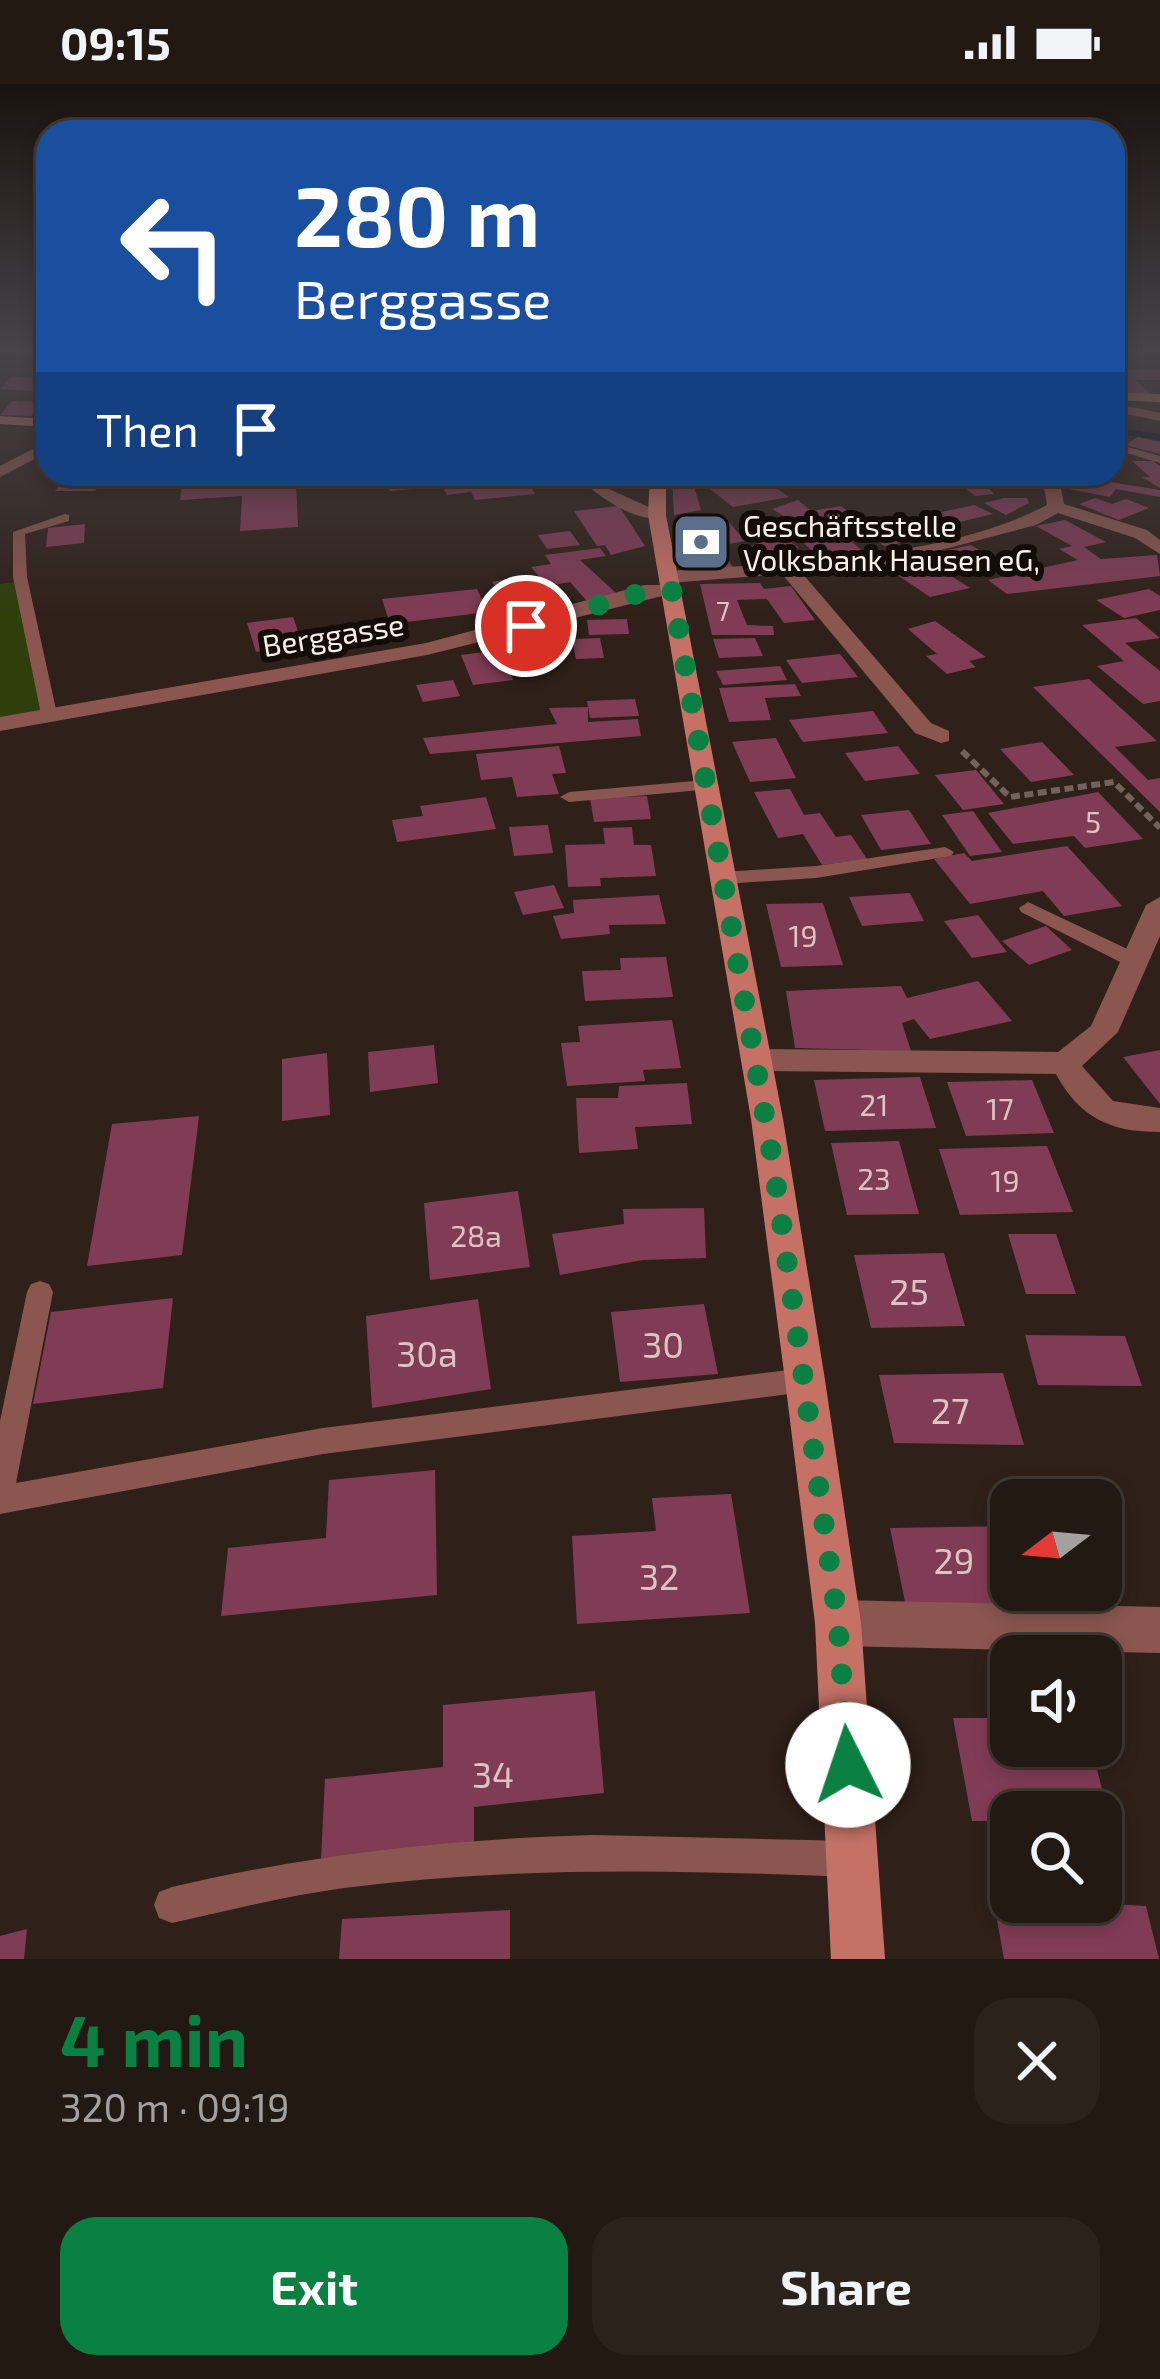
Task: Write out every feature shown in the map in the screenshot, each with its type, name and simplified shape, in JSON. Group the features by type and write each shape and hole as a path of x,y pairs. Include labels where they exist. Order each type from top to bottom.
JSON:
{"street":[{"path":"0,472 36,452"},
{"path":"595,486 657,515"},
{"path":"658,486 657,515 756,1060 805,1380 838,1623 858,1959"},
{"path":"1052,486 1056,507 1141,534 1160,549"},
{"name":"Berggasse","path":"0,724 427,649 670,584 877,561 1030,521 1056,507"},
{"path":"789,570 923,728 941,736"},
{"path":"756,1060 1065,1063 1103,1033 1124,997 1160,905"},
{"path":"1065,1063 1087,1103 1128,1121 1160,1120"},
{"path":"838,1623 1160,1630"}],"lane":[{"path":"1125,450 1160,460"},
{"path":"49,714 20,577 20,532 65,518"},
{"path":"568,796 706,785"},
{"path":"723,878 816,872 945,852"},
{"path":"1028,908 1135,961"},
{"path":"0,1490 40,1292"},
{"path":"0,1500 323,1442 805,1380"},
{"path":"172,1905 275,1877 374,1866 644,1849 854,1859"}],"path":[{"path":"941,736 981,765 1010,797 1114,782 1160,828"}],"green space":[{"path":"21,581 42,715 0,726 0,584"}],"building":[{"path":"1134,440 1160,442 1160,454 1125,445"},
{"path":"1132,461 1153,461 1160,466 1160,488 1142,477 1150,477"},
{"path":"1125,484 1160,490 1160,497 1116,489 1110,497 1063,488"},
{"path":"59,486 99,486 95,491 55,491"},
{"path":"182,486 296,486 298,527 240,531 242,496 180,500"},
{"path":"388,486 435,487 390,491"},
{"path":"442,486 530,486 535,494 475,500 471,492 447,495"},
{"path":"672,486 694,486 701,510 674,515"},
{"path":"773,486 789,497 733,507 710,489"},
{"path":"963,486 987,486 994,494 975,496"},
{"path":"1027,498 1029,503 1006,515 984,503"},
{"path":"1095,498 1112,504 1126,499 1149,508 1119,520 1079,504"},
{"path":"798,500 811,511 841,506 861,521 807,530 772,509"},
{"path":"974,505 993,514 951,524 933,514"},
{"path":"619,506 645,546 611,555 605,545 597,546 574,511"},
{"path":"1065,520 1106,542 1084,547 1101,559 1157,555 1160,576 1007,594 988,580 1078,560 1059,549 1072,546 1036,526"},
{"path":"728,521 745,541 692,551 688,546 697,545 685,530"},
{"path":"908,523 930,538 884,546 863,530"},
{"path":"85,524 84,543 46,547 48,528"},
{"path":"570,531 580,545 547,549 538,535"},
{"path":"841,533 871,558 828,565 799,539"},
{"path":"785,537 799,548 769,553 756,542"},
{"path":"971,545 1000,563 968,570 939,552"},
{"path":"600,548 606,556 580,560 617,594 587,601 570,582 547,586 531,567 551,564 545,555"},
{"path":"724,554 733,567 696,570 689,557"},
{"path":"929,562 970,588 930,597 890,570"},
{"path":"523,576 556,611 523,618 492,582"},
{"path":"760,583 764,589 791,586 815,620 784,623 767,599 737,600 747,625 773,626 774,635 712,635 700,584"},
{"path":"477,589 488,612 390,624 382,599"},
{"path":"1149,589 1160,596 1160,610 1124,618 1096,600"},
{"path":"293,617 303,645 256,652 247,623"},
{"path":"1136,618 1160,638 1125,643 1160,671 1160,701 1143,704 1097,666 1124,661 1082,625"},
{"path":"627,619 629,634 589,635 587,620"},
{"path":"935,621 986,657 969,661 976,667 947,674 926,656 937,654 908,629"},
{"path":"600,638 604,658 576,659 572,639"},
{"path":"755,638 763,656 719,658 713,639"},
{"path":"499,650 513,680 473,685 461,655"},
{"path":"840,654 858,677 802,683 786,660"},
{"path":"780,666 787,680 723,685 716,671"},
{"path":"1089,679 1157,741 1115,747 1148,780 1160,778 1160,812 1033,687"},
{"path":"453,680 460,696 423,702 416,685"},
{"path":"795,684 801,696 765,698 771,720 729,722 719,688"},
{"path":"635,699 639,716 590,718 587,701"},
{"path":"588,707 588,722 638,719 641,736 430,754 423,738 557,724 549,708"},
{"path":"873,711 888,733 803,742 789,720"},
{"path":"776,738 796,778 750,782 732,742"},
{"path":"1042,742 1074,775 1031,782 1000,749"},
{"path":"559,746 566,773 552,774 559,794 517,797 512,777 481,780 476,754"},
{"path":"898,746 920,774 865,781 845,753"},
{"path":"976,770 1004,804 963,810 935,775"},
{"path":"790,789 804,815 820,813 836,837 851,835 867,859 822,865 803,834 778,838 754,792"},
{"path":"1098,792 1143,839 1085,848 1074,836 1013,844 988,813"},
{"path":"647,796 651,819 594,822 590,798"},
{"path":"486,797 496,829 397,842 392,820 423,816 420,806"},
{"path":"909,810 931,844 881,850 861,815"},
{"path":"973,811 1002,852 970,856 942,815"},
{"path":"548,825 553,853 514,856 509,827"},
{"path":"632,827 634,845 651,845 656,876 600,878 601,886 568,887 565,845 605,844 603,828"},
{"path":"1067,846 1122,906 1064,916 1043,891 970,904 934,859 964,853 972,861"},
{"path":"554,885 564,908 523,915 514,892"},
{"path":"910,893 924,921 862,926 849,897"},
{"path":"659,895 666,924 609,925 610,934 561,939 553,916 574,913 573,900"},
{"path":"823,903 843,965 781,967 766,904"},
{"path":"978,915 1007,952 972,958 944,921"},
{"path":"1046,926 1072,950 1029,965 1002,941"},
{"path":"666,957 673,997 585,1001 582,971 621,970 620,958"},
{"path":"978,981 1012,1021 930,1039 914,1019 902,1023 911,1051 795,1048 786,991 901,986 907,998"},
{"path":"672,1020 681,1068 643,1070 645,1081 567,1086 561,1043 580,1042 578,1026"},
{"path":"434,1045 438,1083 370,1092 368,1052"},
{"path":"1160,1050 1160,1104 1123,1057"},
{"path":"327,1053 330,1115 282,1121 282,1059"},
{"path":"920,1077 936,1128 825,1131 814,1080"},
{"path":"1032,1080 1054,1133 966,1136 947,1082"},
{"path":"687,1083 692,1124 635,1127 638,1149 579,1153 576,1098 618,1098 619,1086"},
{"path":"199,1116 182,1255 87,1266 112,1124"},
{"path":"899,1141 919,1214 847,1215 831,1143"},
{"path":"1047,1146 1073,1212 960,1215 939,1149"},
{"path":"518,1191 530,1267 430,1280 424,1203"},
{"path":"704,1208 706,1258 643,1260 560,1275 552,1234 624,1224 623,1209"},
{"path":"1008,1234 1056,1234 1076,1294 1026,1294"},
{"path":"944,1253 965,1326 871,1328 854,1255"},
{"path":"173,1298 163,1388 33,1404 51,1312"},
{"path":"478,1299 491,1389 372,1408 366,1316"},
{"path":"704,1304 718,1374 620,1382 611,1312"},
{"path":"1025,1335 1125,1336 1142,1386 1038,1385"},
{"path":"1003,1373 1024,1445 894,1443 879,1375"},
{"path":"435,1470 437,1595 221,1616 228,1548 326,1538 329,1480"},
{"path":"731,1494 750,1613 577,1624 572,1536 656,1531 652,1498"},
{"path":"990,1526 990,1606 906,1607 890,1528"},
{"path":"595,1691 604,1793 474,1807 474,1843 321,1859 325,1779 443,1767 443,1705"},
{"path":"953,1718 990,1718 990,1767 1096,1767 1103,1791 990,1791 990,1821 972,1821"},
{"path":"1122,1905 1146,1906 1159,1959 1004,1959 998,1923 1122,1923"},
{"path":"510,1910 510,1959 339,1959 342,1919"},
{"path":"27,1929 24,1959 0,1959 0,1936"}],"place":[{"name":"Geschäftsstelle Volksbank Hausen eG,","path":"701,542"}],"route":[{"path":"526,626 644,592 672,591 773,1162 838,1623 848,1765"}]}
